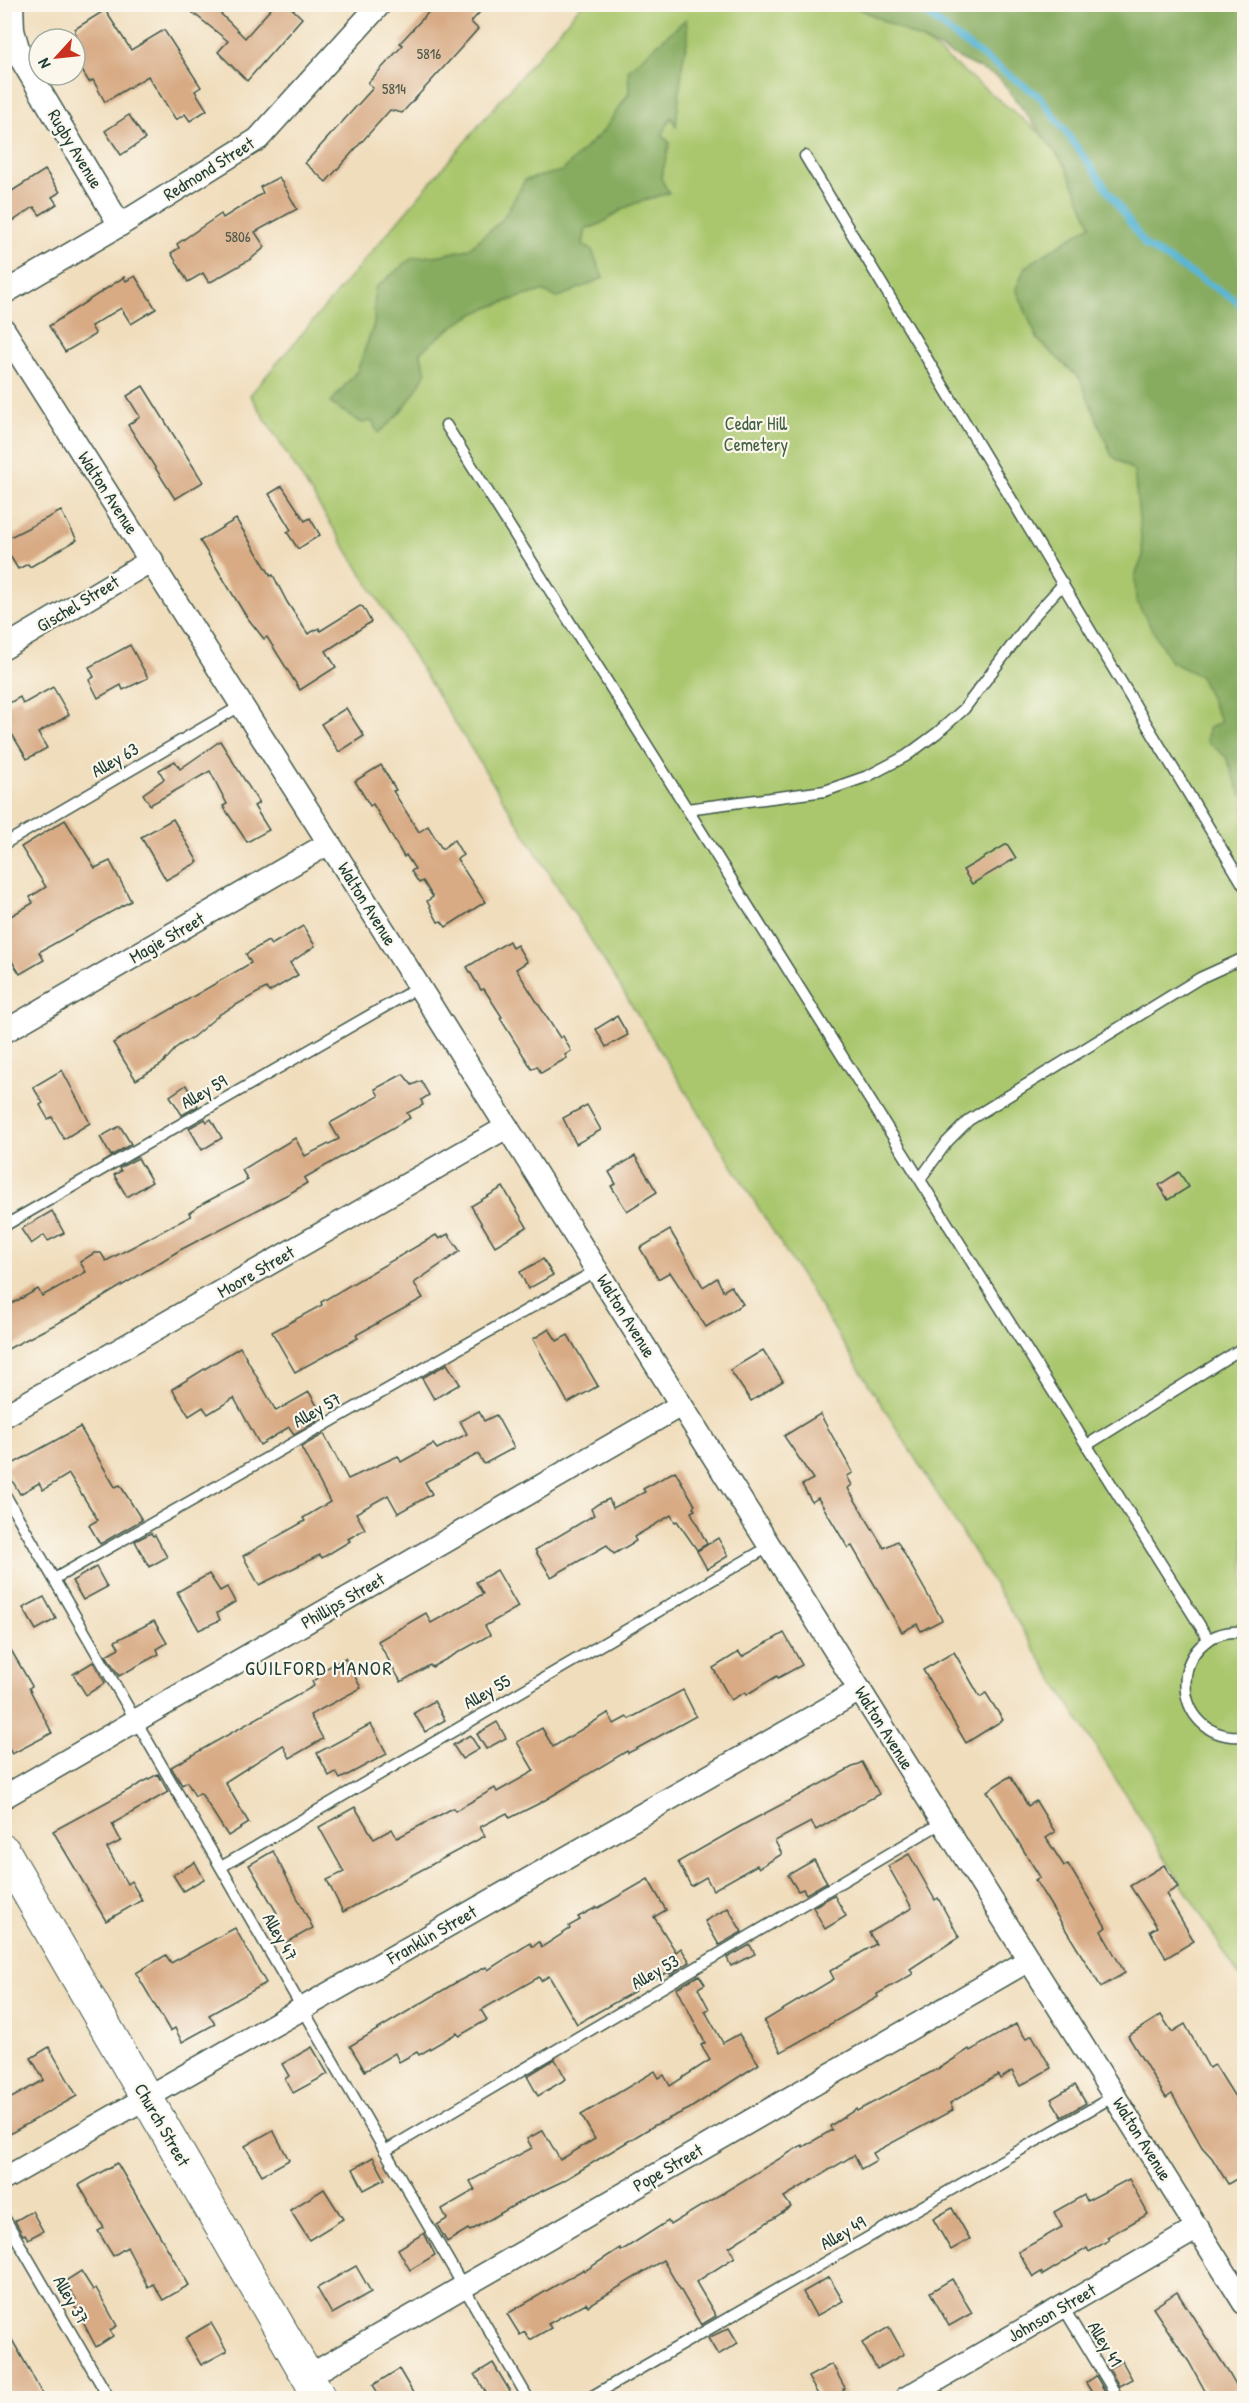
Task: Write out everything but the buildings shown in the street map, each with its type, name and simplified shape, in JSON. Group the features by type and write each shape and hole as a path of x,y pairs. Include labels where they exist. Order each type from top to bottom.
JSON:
{"main road":[{"name":"Church Street","path":"4,1851 314,2388"}],"street":[{"name":"Rugby Avenue","path":"12,4 13,30 21,59 120,225"},
{"name":"Redmond Street","path":"4,293 120,225 258,139 380,4"},
{"name":"Walton Avenue","path":"4,330 152,560 1245,2303"},
{"name":"Gischel Street","path":"4,648 152,560"},
{"name":"Magie Street","path":"4,1032 329,843"},
{"name":"Moore Street","path":"4,1416 507,1127"},
{"name":"Phillips Street","path":"4,1797 681,1405"},
{"name":"Franklin Street","path":"4,2180 860,1689"},
{"name":"Pope Street","path":"314,2388 463,2287 1029,1960"},
{"name":"Johnson Street","path":"906,2398 931,2392 1063,2307 1198,2228"}],"lane":[{"path":"805,156 1245,886"},
{"path":"446,425 1209,1640"},
{"path":"687,809 825,791 868,776 906,756 937,733 963,709 1034,616 1063,584"},
{"name":"Alley 63","path":"4,844 242,705"},
{"path":"920,1179 947,1142 969,1120 1200,978 1245,958"},
{"name":"Alley 59","path":"4,1226 419,987"},
{"name":"Alley 57","path":"54,1579 597,1270"},
{"path":"1087,1444 1245,1347"},
{"name":"Alley 47","path":"4,1493 528,2398"},
{"name":"Alley 55","path":"221,1867 770,1546"},
{"path":"1244,1737 1226,1735 1211,1729 1198,1719 1189,1704 1185,1689 1186,1672 1192,1657 1202,1644 1216,1635 1232,1631 1245,1632"},
{"name":"Alley 53","path":"384,2151 943,1822"},
{"name":"Alley 49","path":"589,2398 1114,2096"},
{"name":"Alley 37","path":"4,2217 109,2398"},
{"name":"Alley 41","path":"1063,2307 1118,2398"}],"green space":[{"name":"Cedar Hill Cemetery","path":"581,5 880,5 1063,151 1244,462 1244,1984 250,395"},
{"path":"852,5 1244,5 1244,796 1241,795 1226,757 1207,741 1208,729 1221,722 1200,676 1171,662 1136,601 1135,576 1143,556 1134,471 1112,456 1080,379 1038,340 1016,289 1025,267 1091,225 1065,165 999,78"},
{"path":"686,19 688,38 683,59 676,126 671,117 662,135 670,143 661,178 669,193 634,204 601,223 586,228 583,245 592,250 603,278 557,298 542,291 490,307 466,318 450,329 420,352 426,372 406,406 378,433 372,421 362,423 330,403 357,371 374,324 375,288 412,258 468,249 502,220 525,180 562,171 604,130 629,93 628,70"}],"waterway":[{"path":"914,4 1040,97 1146,246 1234,299 1244,310"}],"district":[{"name":"GUILFORD MANOR","path":"319,1668"}]}
